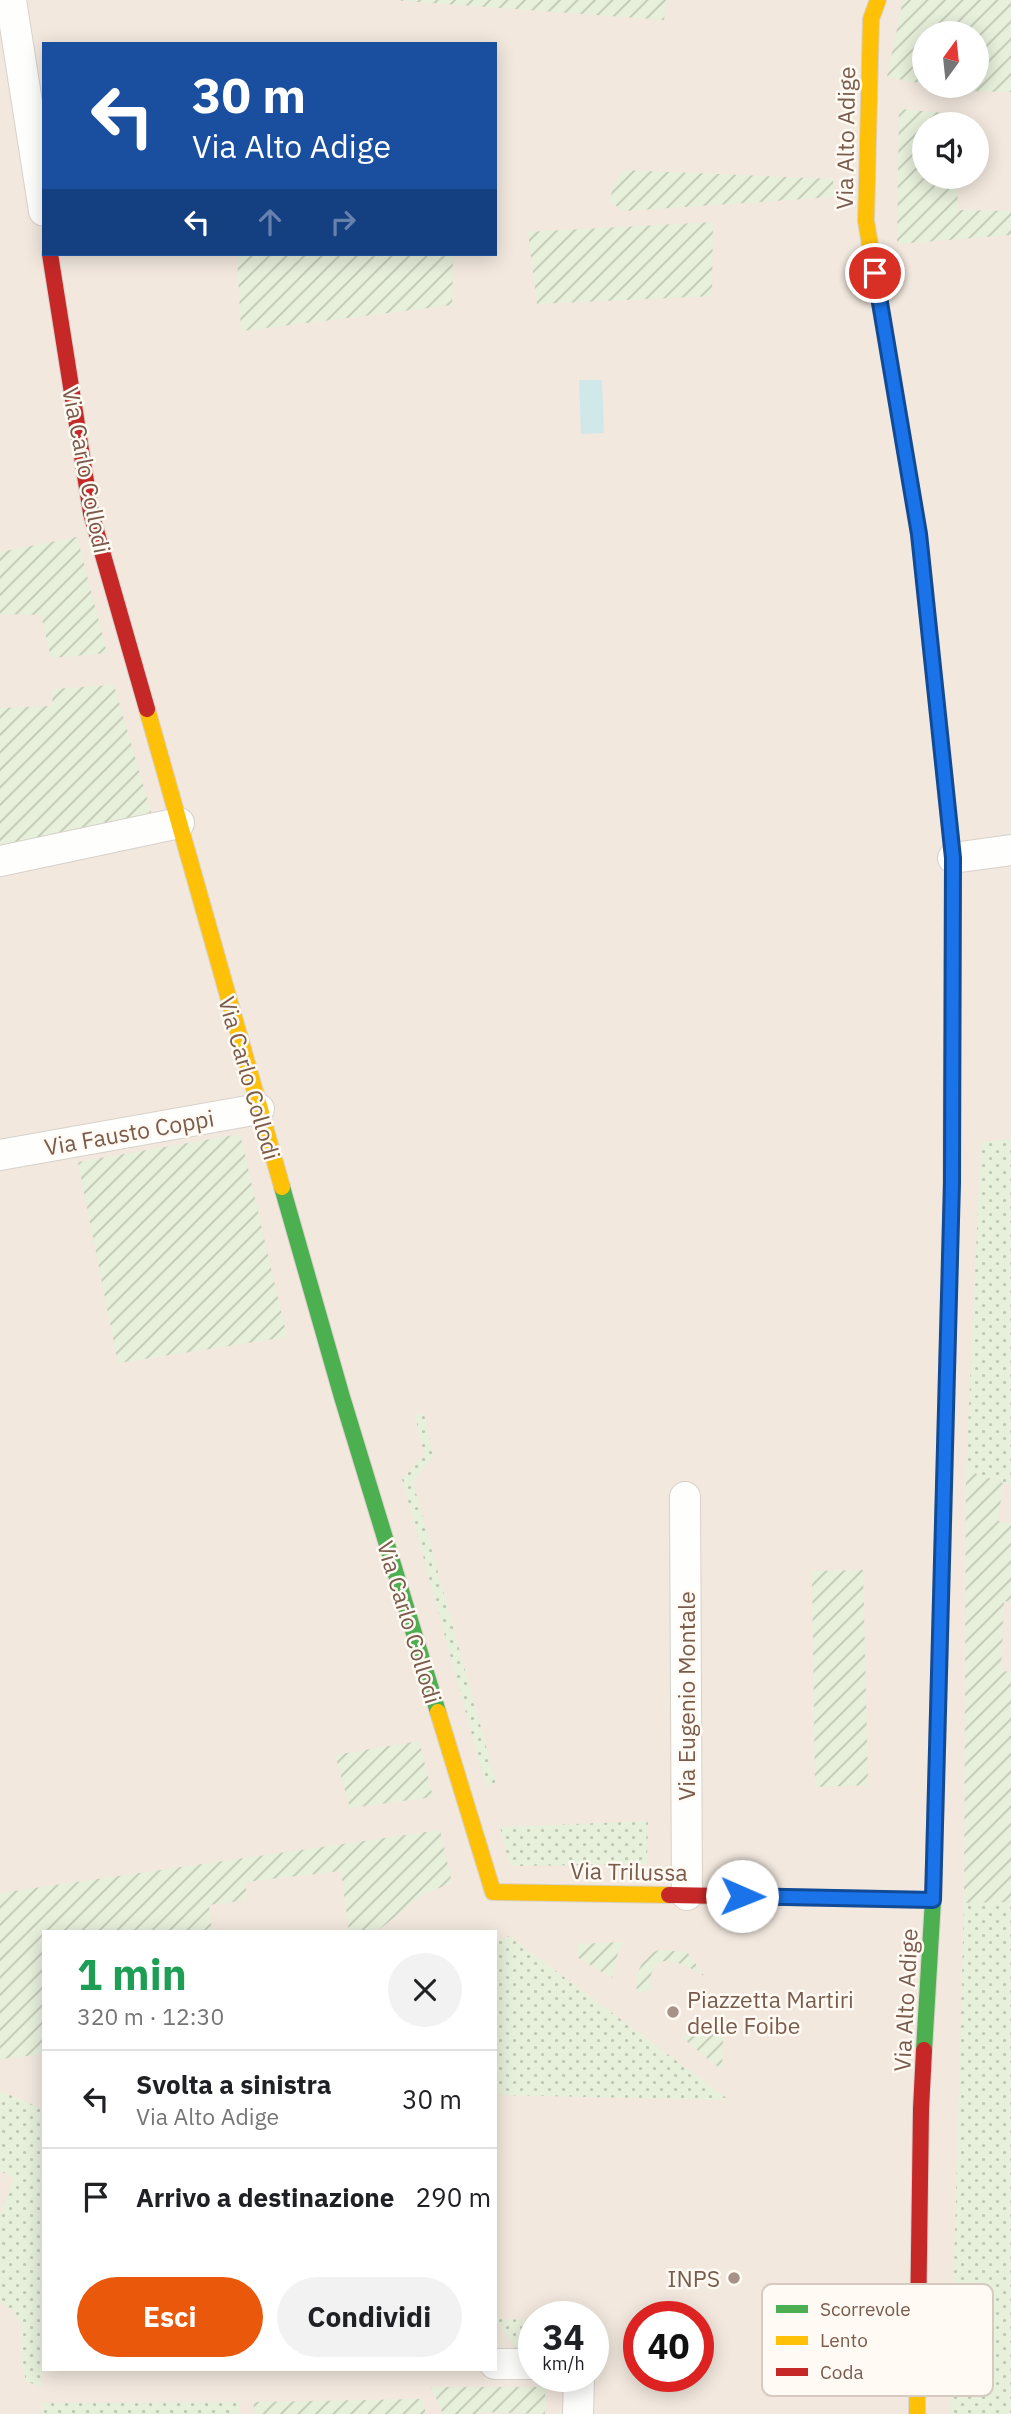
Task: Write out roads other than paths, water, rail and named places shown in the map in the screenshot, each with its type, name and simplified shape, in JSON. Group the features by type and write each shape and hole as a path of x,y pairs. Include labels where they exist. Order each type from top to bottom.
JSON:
{"street":[{"path":"10,0 42,199"},
{"name":"Via Alto Adige","path":"878,0 871,19 866,221 919,534 953,858 952,1183 933,1900 921,2109 919,2284"},
{"name":"Via Carlo Collodi","path":"50,256 91,513 342,1397 493,1892"},
{"path":"0,861 178,824"},
{"path":"953,858 1011,850"},
{"name":"Via Fausto Coppi","path":"0,1155 259,1109"},
{"name":"Via Eugenio Montale","path":"685,1497 687,1895"},
{"name":"Via Trilussa","path":"493,1892 933,1900"},
{"path":"497,2364 518,2364"},
{"path":"578,2414 579,2392"},
{"name":"Via Alto Adige","path":"917,2396 917,2414"}],"water":[{"path":"579,380 602,380 604,433 581,434"}],"place":[{"name":"Piazzetta Martiri delle Foibe","path":"673,2012"},
{"name":"INPS","path":"734,2278"}]}
